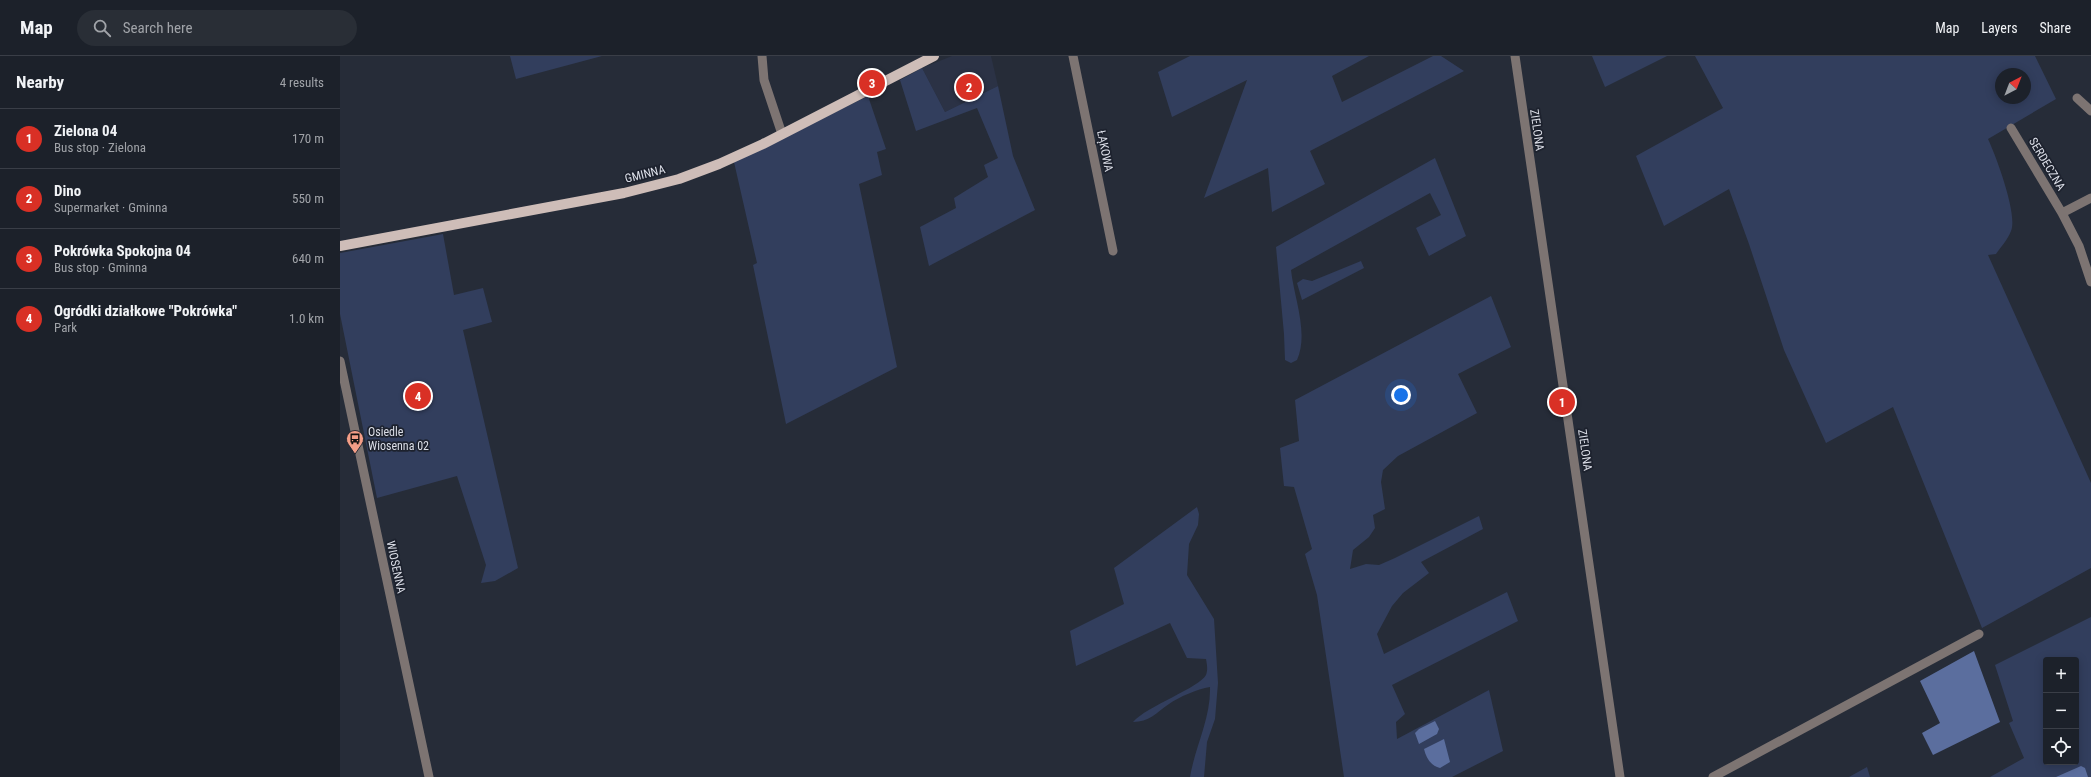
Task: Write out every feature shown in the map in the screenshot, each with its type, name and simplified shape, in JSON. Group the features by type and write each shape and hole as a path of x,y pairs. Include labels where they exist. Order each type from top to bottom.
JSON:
{"main road":[{"name":"GMINNA","path":"340,246 649,188 719,164 782,134 934,56"}],"street":[{"path":"762,56 764,80 782,134"},
{"name":"ŁĄKOWA","path":"1073,56 1112,251"},
{"name":"ZIELONA","path":"1514,56 1620,777"},
{"path":"2077,98 2091,111"},
{"name":"SERDECZNA","path":"2011,128 2062,213 2079,246 2091,282"},
{"path":"2062,213 2091,198"},
{"name":"WIOSENNA","path":"340,361 429,777"},
{"path":"1713,777 1979,634"}],"shaded area":[{"path":"510,56 602,56 516,79"},
{"path":"952,56 991,56 998,86 945,112 922,68"},
{"path":"1190,56 1369,56 1332,76 1342,102 1433,56 1441,56 1464,71 1310,151 1325,184 1272,212 1268,168 1204,198 1247,80 1172,117 1158,72"},
{"path":"1592,56 1667,56 1605,87"},
{"path":"1695,56 2035,56 2056,99 1988,139 1996,158 2009,199 2012,223 2010,234 1996,254 1988,255 2091,483 2091,568 1982,628 1893,407 1826,443 1784,350 1729,189 1664,226 1636,156 1723,108"},
{"path":"922,68 945,112 998,86 1013,156 1035,210 929,266 920,227 956,208 954,198 988,177 984,165 998,158 977,108 916,131 900,80"},
{"path":"868,96 886,149 877,152 882,175 859,184 897,367 786,424 753,265 757,263 734,162"},
{"path":"1435,158 1466,236 1429,256 1416,228 1441,215 1430,193 1291,270 1300,315 1302,338 1297,360 1291,363 1285,360 1276,247"},
{"path":"443,234 454,295 483,288 492,322 463,330 518,568 495,581 481,583 486,565 457,476 377,498 340,314 340,253"},
{"path":"1361,261 1364,268 1302,300 1297,283 1303,279 1312,281"},
{"path":"1491,296 1511,347 1458,374 1477,413 1398,456 1383,470 1381,482 1385,509 1373,515 1375,528 1369,537 1353,550 1350,569 1366,564 1379,565 1479,516 1483,529 1421,562 1429,573 1403,593 1392,606 1377,634 1384,654 1507,592 1518,621 1392,685 1405,714 1396,722 1397,739 1489,690 1503,751 1452,777 1344,777 1317,595 1305,554 1312,549 1294,487 1284,486 1280,448 1299,441 1295,400"},
{"path":"1197,507 1199,514 1198,525 1189,544 1187,575 1214,619 1218,683 1215,719 1207,742 1204,777 1190,777 1208,710 1210,687 1194,691 1178,699 1148,719 1133,722 1149,710 1194,686 1201,680 1207,673 1206,659 1187,658 1170,623 1076,666 1070,631 1124,604 1114,568"},
{"path":"2091,617 2091,777 1990,777 2024,758 2009,723 2013,721 1995,665"},
{"path":"1974,651 2000,722 1933,755 1922,733 1940,723 1920,681"},
{"path":"1435,721 1439,729 1437,734 1419,744 1415,733 1419,729"},
{"path":"1444,739 1450,762 1440,768 1429,761 1424,749"},
{"path":"2081,766 2085,768 2088,777 2056,777"},
{"path":"1867,767 1870,777 1849,777"}],"place":[{"name":"Pokrówka Spokojna 04","path":"872,83"},
{"name":"Dino","path":"969,87"},
{"name":"Ogródki działkowe \"Pokrówka\"","path":"418,396"},
{"name":"Zielona 04","path":"1562,402"},
{"name":"Osiedle Wiosenna 02","path":"355,454"}]}
